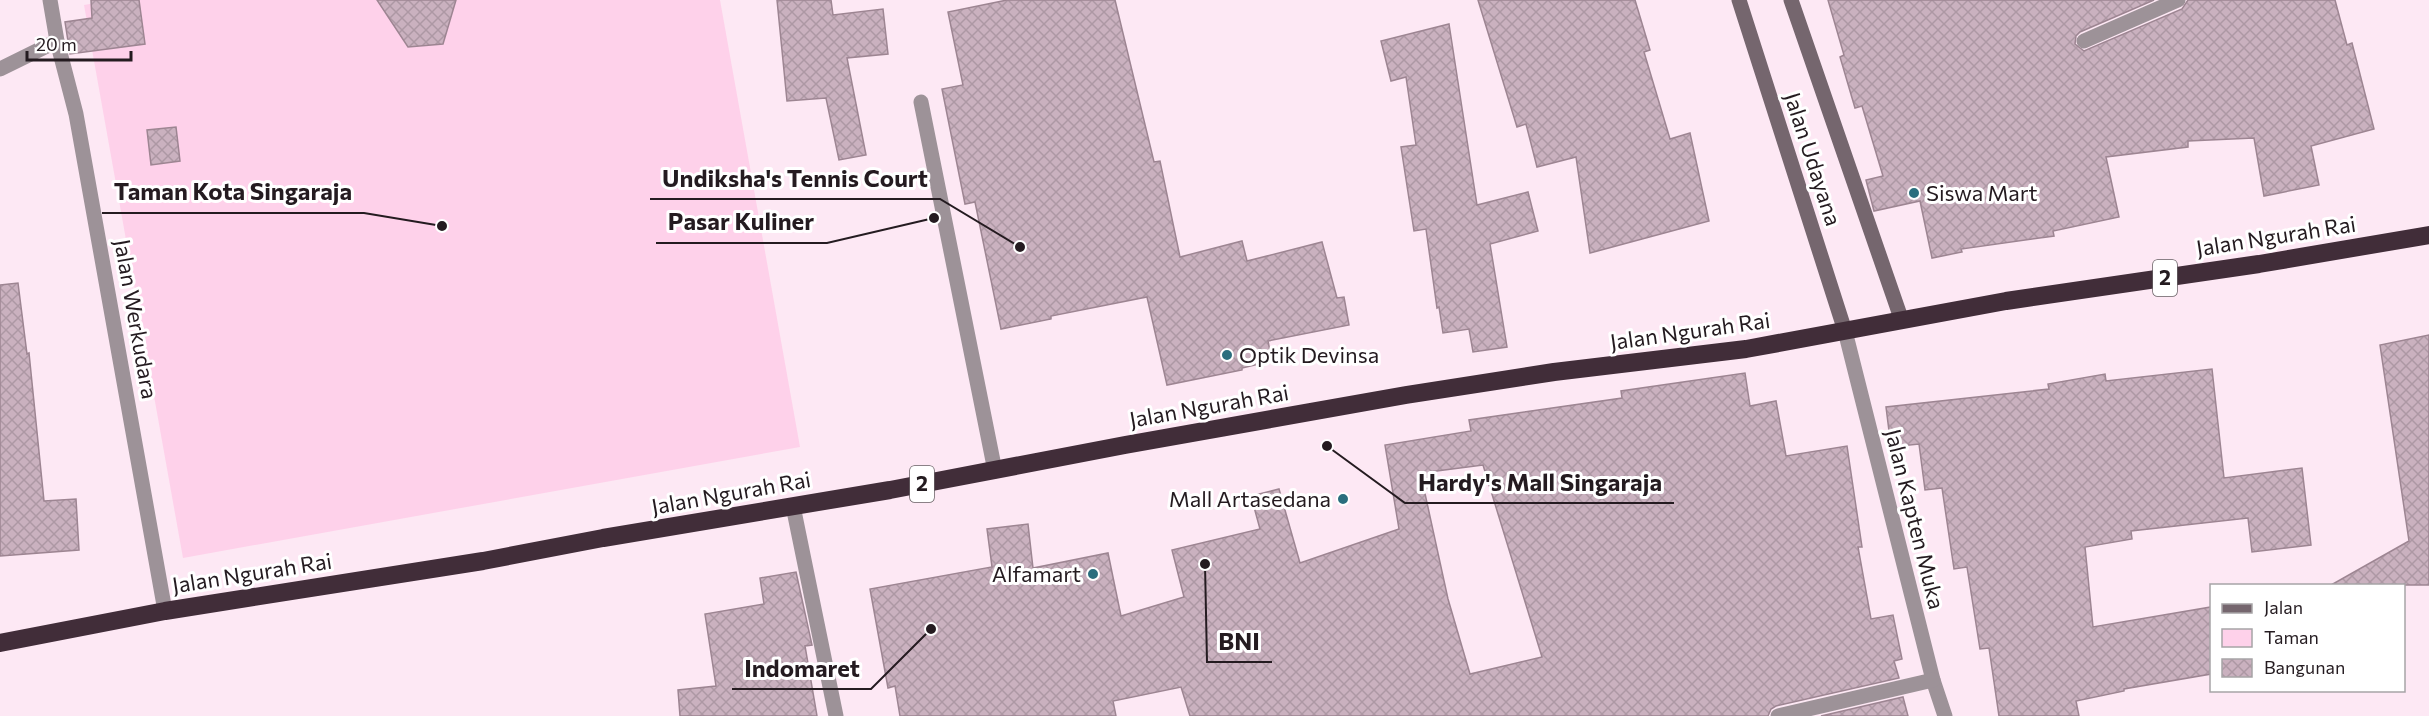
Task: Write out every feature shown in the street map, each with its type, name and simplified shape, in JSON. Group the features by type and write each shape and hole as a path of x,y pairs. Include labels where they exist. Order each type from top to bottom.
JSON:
{"highway":[{"name":"Jalan Ngurah Rai","path":"0,643 165,611 483,561 603,538 995,471 1102,449 1406,394 1554,372 1746,349 2006,301 2259,264 2429,235"}],"street":[{"name":"Jalan Werkudara","path":"50,0 57,41 76,114 165,611"},
{"name":"Jalan Udayana","path":"1739,0 1845,332"},
{"name":"Jalan Udayana","path":"1791,0 1902,321"},
{"path":"2085,41 2178,0"},
{"path":"0,69 57,41"},
{"path":"921,102 995,471"},
{"name":"Jalan Kapten Muka","path":"1845,332 1933,680 1945,716"},
{"path":"793,506 836,716"},
{"path":"1778,716 1933,680"}],"green space":[{"path":"112,0 720,0 800,447 183,558 84,5"}],"building":[{"path":"91,0 139,0 145,44 70,54 65,22 92,18"},
{"path":"377,0 456,0 443,44 408,47"},
{"path":"777,0 831,0 833,15 883,9 888,54 847,58 866,155 839,160 826,98 787,101"},
{"path":"1007,0 1115,0 1154,162 1160,161 1180,257 1242,241 1247,261 1322,242 1337,298 1344,297 1349,325 1268,341 1272,361 1242,368 1242,370 1167,385 1147,297 1051,316 1051,319 1001,329 975,202 965,204 942,89 963,85 948,12"},
{"path":"1478,0 1635,0 1650,50 1644,52 1670,139 1690,133 1709,221 1590,253 1576,157 1537,167 1526,124 1517,127"},
{"path":"1828,0 2154,0 2080,32 2076,36 2075,44 2084,51 2182,9 2188,0 2335,0 2347,45 2352,43 2374,129 2311,146 2319,185 2264,196 2254,138 2188,141 2188,147 2106,157 2119,217 2053,231 2054,236 1961,249 1962,252 1932,258 1920,201 1874,211 1866,180 1883,176 1862,106 1855,108 1840,57 1844,55"},
{"path":"1449,24 1477,205 1528,192 1538,231 1490,244 1507,347 1473,352 1469,329 1443,333 1439,307 1437,308 1426,229 1414,231 1401,147 1416,145 1406,77 1391,81 1381,41"},
{"path":"176,127 180,161 151,165 147,130"},
{"path":"18,283 27,354 29,353 44,501 76,499 79,550 0,556 0,285"},
{"path":"2429,335 2429,585 2333,584 2409,541 2380,345"},
{"path":"2212,369 2224,478 2302,468 2311,545 2252,552 2248,518 2131,531 2132,539 2085,547 2093,627 2210,607 2210,674 2124,689 2124,691 2076,701 2079,716 1999,716 1989,648 1980,649 1967,567 1954,569 1942,488 1925,490 1919,444 1891,447 1886,407 2049,389 2048,384 2105,374 2106,381"},
{"path":"1745,373 1750,406 1776,401 1786,456 1847,446 1862,547 1858,547 1871,619 1893,615 1902,659 1894,661 1899,678 1776,706 1771,709 1768,716 1190,716 1181,687 1113,701 1116,716 900,716 895,686 888,688 870,589 992,567 987,529 1028,524 1033,568 1108,553 1121,616 1184,597 1172,550 1260,529 1251,496 1279,489 1300,563 1399,529 1385,445 1471,431 1469,420 1622,398 1621,391","holes":["1483,465 1542,657 1470,674 1448,599 1424,489 1431,488 1429,472"]},
{"path":"796,572 812,645 805,646 817,716 680,716 678,690 716,686 705,614 764,604 760,578"},
{"path":"1903,697 1908,716 1821,716"}],"place":[{"name":"Siswa Mart","path":"1914,193"},
{"name":"Pasar Kuliner","path":"934,218"},
{"name":"Taman Kota Singaraja","path":"442,226"},
{"name":"Undiksha's Tennis Court","path":"1020,247"},
{"name":"Optik Devinsa","path":"1227,355"},
{"name":"Hardy's Mall Singaraja","path":"1327,446"},
{"name":"Mall Artasedana","path":"1343,499"},
{"name":"BNI","path":"1205,564"},
{"name":"Alfamart","path":"1093,574"},
{"name":"Indomaret","path":"931,629"}]}
